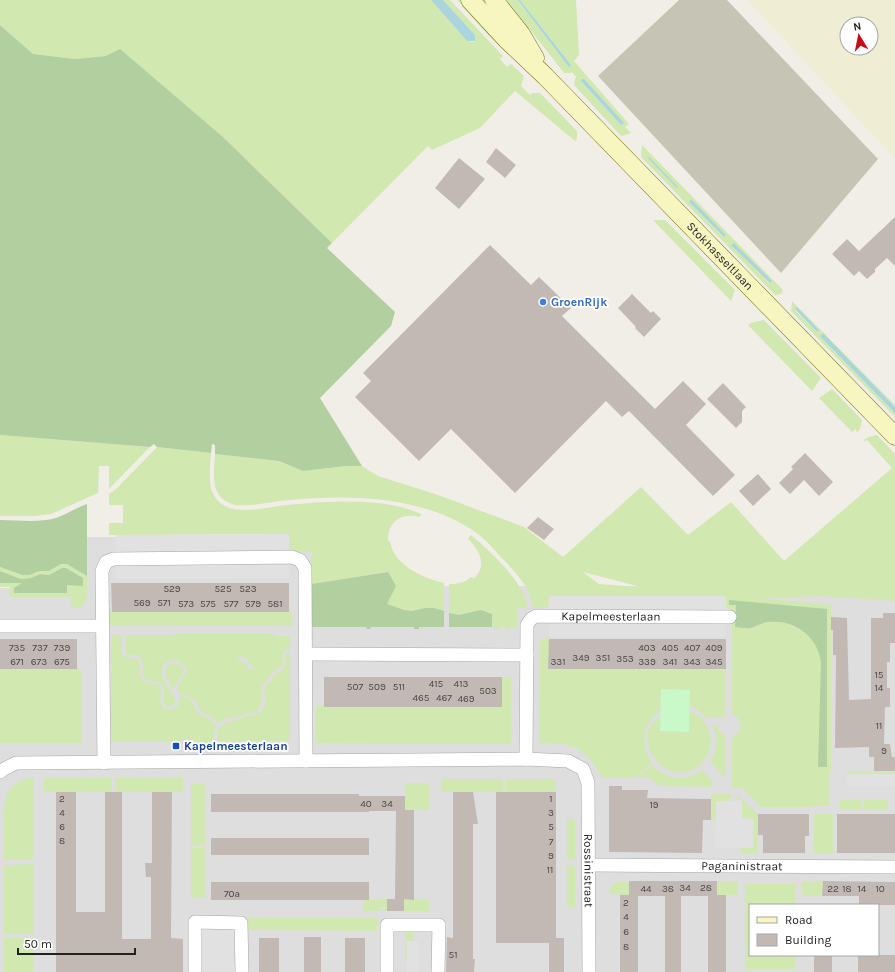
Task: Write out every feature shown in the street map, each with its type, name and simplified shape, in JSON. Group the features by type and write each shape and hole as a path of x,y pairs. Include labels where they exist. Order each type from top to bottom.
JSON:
{"street":[{"name":"Stokhasseltlaan","path":"470,0 506,39 545,76 895,436"},
{"name":"Stokhasseltlaan","path":"494,0 521,34 545,76"},
{"path":"104,762 102,571 106,562 112,559 292,557 300,560 305,568 306,761"},
{"name":"Kapelmeesterlaan","path":"526,759 527,624 531,619 536,616 730,616"},
{"path":"0,626 102,626"},
{"path":"306,654 527,655"},
{"path":"1,769 16,763 526,759"},
{"name":"Rossinistraat","path":"526,759 568,761 583,769 588,783 589,972"},
{"name":"Paganinistraat","path":"589,865 895,867"},
{"path":"195,972 195,922 241,923 242,972"},
{"path":"387,972 387,925 439,925 438,972"}],"shaded area":[{"path":"679,0 727,0 878,159 781,273 598,76"},
{"path":"289,534 289,578 116,579 116,535"},
{"path":"53,537 314,537 315,586 895,586 895,972 0,972 0,588 55,588"},
{"path":"549,596 726,596 726,637 549,637"},
{"path":"847,774 895,774 895,786 847,786"},
{"path":"716,801 742,801 742,818 754,819 753,848 715,848"},
{"path":"202,928 235,928 235,972 201,972"},
{"path":"407,941 418,941 418,972 406,972"}],"green space":[{"path":"0,0 431,0 467,41 474,42 475,35 443,0 450,0 503,56 500,59 507,67 511,64 524,76 521,86 530,95 532,93 540,93 577,131 577,139 575,141 515,91 480,128 432,150 428,146 332,243 224,138 106,56 75,59 33,54 0,25"},
{"path":"457,0 462,0 505,50 488,35"},
{"path":"507,0 518,0 570,66 571,65 520,0 576,0 579,55 574,61 629,124 625,127 631,133 621,136 574,85 576,77 572,72 564,73","holes":["584,79 623,124 621,125 581,81"]},
{"path":"747,0 895,0 895,159"},
{"path":"0,25 33,54 75,59 106,56 120,49 224,138 332,243 327,248 395,312 391,326 320,398 362,466 346,466 303,471 279,461 215,454 215,445 212,444 211,453 157,447 154,444 150,447 0,435"},
{"path":"642,145 783,290 783,292 775,295 641,157","holes":["691,200 726,235 724,237 689,202","732,245 771,281 770,283 769,283"]},
{"path":"653,220 665,220 735,290 731,301"},
{"path":"792,301 895,405 895,407 822,333 821,336 895,413 895,417 791,311","holes":["797,307 819,330 817,332 795,310"]},
{"path":"764,320 821,378 812,391 748,325 750,323"},
{"path":"832,389 862,420 860,429 857,432 855,429 852,432 819,398"},
{"path":"0,435 150,447 109,489 109,466 99,466 98,493 51,514 35,516 0,516"},
{"path":"877,435 895,454 895,601 823,596 760,598 831,605 831,771 829,771 829,806 814,807 761,807 741,787 732,787 732,738 736,735 741,726 739,719 732,714 732,609 726,608 725,598 711,596 549,596 548,607 533,608 529,592 525,585 482,537 455,520 433,511 410,504 386,500 337,497 235,505 227,502 221,497 217,491 214,478 215,454 279,461 303,471 346,466 362,466 378,476 438,495 524,527 563,557 641,487 688,535 731,502 784,561 892,468 867,440 865,442 864,440 868,437","holes":["583,572 637,586 637,587 599,584","736,605 827,627 827,767 818,767 821,662 815,645 804,632 788,623 769,622 749,628 736,627"]},
{"path":"157,447 211,453 210,482 214,496 225,506 232,509 247,510 304,504 356,502 390,505 421,514 420,517 402,517 393,523 388,534 388,541 390,541 392,549 403,564 418,574 444,583 444,611 434,608 425,608 412,611 387,604 388,572 311,584 312,552 289,552 289,534 109,535 109,523 123,523 123,505 109,505 109,494 115,490"},
{"path":"87,504 87,576 67,564 61,564 49,571 39,571 30,575 22,575 0,567 0,520 49,520"},
{"path":"471,535 506,568 514,578 525,598 528,608 517,608 517,627 510,627 510,630 507,630 507,627 498,627 498,630 493,630 492,614 481,610 459,615 449,613 449,584 461,583 471,577 474,578 481,568 480,558 476,548 468,539"},
{"path":"61,564 67,564 87,576 87,593 85,603 82,606 77,608 71,607 71,597 10,597 10,587 0,587 0,583 23,583 67,593 67,585 83,578 66,568 62,568 49,575 40,574 31,578 21,579 0,571 0,567 22,575 30,575 39,571 49,571"},
{"path":"62,568 66,568 83,578 83,586 67,585 67,593 14,593 14,588 22,583 0,583 0,571 21,579 31,578 40,574 49,575"},
{"path":"388,572 396,586 387,604 412,611 425,608 434,608 444,611 444,627 419,627 419,629 414,629 414,627 371,627 370,629 367,629 366,627 311,627 311,584"},
{"path":"729,600 827,609 827,767 818,767 821,662 815,645 804,632 788,623 769,622 762,623 751,628 735,627 736,605 729,605"},
{"path":"481,610 492,614 492,627 449,627 449,613 459,615"},
{"path":"109,612 292,612 293,626 109,626"},
{"path":"174,633 274,633 274,636 290,636 290,649 285,650 283,653 282,666 272,672 262,686 262,703 259,709 253,713 227,718 218,723 213,718 201,712 199,706 192,698 178,692 179,683 187,670 185,666 173,660 169,661 163,666 163,679 176,700 174,705 168,707 163,702 163,686 145,678 143,675 143,663 141,658 136,655 126,653 125,635 174,635","holes":["239,655 248,660 253,669 249,670 247,665 238,659"]},
{"path":"111,635 122,635 122,654 126,657 139,661 143,681 160,686 160,702 163,707 168,710 172,709 178,706 179,697 184,697 192,702 200,715 213,722 216,727 214,733 214,743 192,743 192,740 181,740 181,743 180,741 111,741"},
{"path":"549,638 549,669 726,669 726,715 721,718 706,718 699,711 661,690 660,711 649,722 645,735 646,750 652,763 635,778 602,778 590,759 578,749 561,744 539,743 540,639"},
{"path":"290,652 290,741 220,741 220,743 217,743 217,732 223,724 247,716 253,716 262,711 266,701 264,688 271,681 274,674 281,671 285,666 286,654"},
{"path":"173,663 181,665 184,669 174,690 168,682 165,673 166,667"},
{"path":"0,669 81,669 81,743 0,743"},
{"path":"502,677 511,677 511,744 316,743 316,706 501,707"},
{"path":"661,689 690,690 689,732 660,731"},
{"path":"689,711 701,718 707,725 711,739 710,746 707,755 701,764 689,771 677,772 665,768 656,760 649,750 647,738 650,726 660,716 660,731"},
{"path":"711,725 718,725 719,731 726,737 726,779 710,762 715,751 716,742 716,734"},
{"path":"652,765 663,774 676,778 683,778 696,774 702,770 713,781 711,787 659,786 650,778 637,778"},
{"path":"847,771 895,771 895,774 847,774"},
{"path":"28,778 33,778 33,860 4,860 4,810 6,797 13,786"},
{"path":"44,778 112,778 112,792 44,792"},
{"path":"115,778 183,778 183,792 116,792"},
{"path":"441,779 503,779 503,792 441,792"},
{"path":"506,779 556,779 556,792 506,792"},
{"path":"405,783 429,783 429,810 405,810"},
{"path":"191,784 206,784 206,845 191,845"},
{"path":"711,794 731,794 731,799 727,799 727,801 716,801 716,820 711,820"},
{"path":"737,794 758,814 758,853 741,853 741,848 753,848 753,819 741,818 741,799 737,799"},
{"path":"840,800 862,800 862,809 840,809"},
{"path":"864,800 888,800 888,809 864,809"},
{"path":"814,814 833,814 833,853 814,853"},
{"path":"567,819 575,819 575,860 567,860"},
{"path":"191,848 206,848 206,898 191,898"},
{"path":"33,864 33,934 4,934 4,865"},
{"path":"567,865 575,865 575,907 567,907"},
{"path":"717,881 737,881 737,895 717,895"},
{"path":"823,881 822,895 802,896 802,882"},
{"path":"617,882 629,882 629,895 609,894 609,888"},
{"path":"745,884 795,884 795,904 749,904 749,956 795,956 795,969 745,969"},
{"path":"387,899 387,911 381,911 381,909 386,909 385,907 380,907 380,911 363,911 363,900"},
{"path":"404,899 429,900 429,911 404,911"},
{"path":"248,918 377,918 377,931 248,930"},
{"path":"405,922 413,922 413,972 405,972 405,942 408,943 408,939 405,940"},
{"path":"4,938 33,938 33,972 4,972"}],"water":[{"path":"431,0 443,0 475,35 475,41 467,41"},
{"path":"518,0 520,0 571,65 569,67"},
{"path":"584,79 624,123 621,125 581,81"},
{"path":"649,157 678,187 677,188 648,158"},
{"path":"691,199 726,235 724,237 689,202"},
{"path":"734,243 772,281 770,283 731,245"},
{"path":"797,307 819,330 817,332 795,309"},
{"path":"823,333 895,407 895,413 820,336"}],"building":[{"path":"496,148 516,165 505,178 486,162"},
{"path":"459,158 485,179 459,209 435,188"},
{"path":"895,217 895,266 887,258 867,279 859,271 854,276 832,254 847,239 859,251"},
{"path":"490,245 531,285 539,277 571,308 562,316 655,409 683,381 706,404 686,425 735,475 713,496 629,411 622,417 606,401 515,493 451,429 419,461 355,397 371,381 363,373"},
{"path":"632,294 651,313 653,311 661,319 644,337 618,308"},
{"path":"723,383 746,407 742,411 742,422 736,428 707,399"},
{"path":"805,453 833,482 819,496 804,480 790,494 779,483 793,469 791,467"},
{"path":"758,474 771,489 753,506 739,491"},
{"path":"538,517 554,529 544,540 527,528"},
{"path":"111,583 289,583 289,612 112,612"},
{"path":"883,613 895,613 895,643 890,643 890,662 887,662 887,688 890,688 890,707 885,707 884,744 890,744 892,757 895,757 895,771 874,771 874,757 869,757 869,747 835,748 836,655 833,655 833,630 831,630 831,617 847,618 849,700 871,699 871,618 883,618"},
{"path":"0,639 77,639 77,669 0,669"},
{"path":"549,639 726,639 726,669 548,669"},
{"path":"324,677 502,677 502,707 324,707"},
{"path":"609,786 622,786 622,790 648,790 647,798 711,799 711,820 703,820 702,853 609,852"},
{"path":"56,792 76,792 76,912 105,912 105,792 122,792 122,939 151,939 151,877 146,877 145,863 152,863 152,792 172,792 171,938 183,939 183,972 56,972"},
{"path":"453,792 473,792 478,824 473,824 474,972 446,972 447,937 453,938"},
{"path":"496,792 556,792 556,938 564,938 564,972 549,972 549,943 496,943"},
{"path":"211,794 359,794 359,796 405,796 405,810 414,810 414,900 404,899 404,911 387,911 387,899 395,899 396,811 211,812"},
{"path":"758,814 809,814 809,836 805,836 805,853 763,853 763,835 758,835"},
{"path":"837,814 895,814 895,853 837,853"},
{"path":"211,838 369,838 369,855 211,855"},
{"path":"629,881 717,881 717,895 726,895 726,972 708,972 708,896 681,896 681,972 665,972 665,896 638,896 638,972 620,972 620,895 629,895"},
{"path":"823,881 895,882 895,905 859,904 859,896 822,896"},
{"path":"211,882 369,882 369,900 211,900"},
{"path":"304,937 321,937 321,972 304,972"},
{"path":"259,938 279,938 279,972 259,972"},
{"path":"345,938 365,938 365,972 345,972"},
{"path":"895,955 895,972 858,972 858,956"},
{"path":"814,956 832,956 832,972 814,972"}],"place":[{"name":"GroenRijk","path":"543,302"},
{"name":"Kapelmeesterlaan","path":"176,746"}]}
